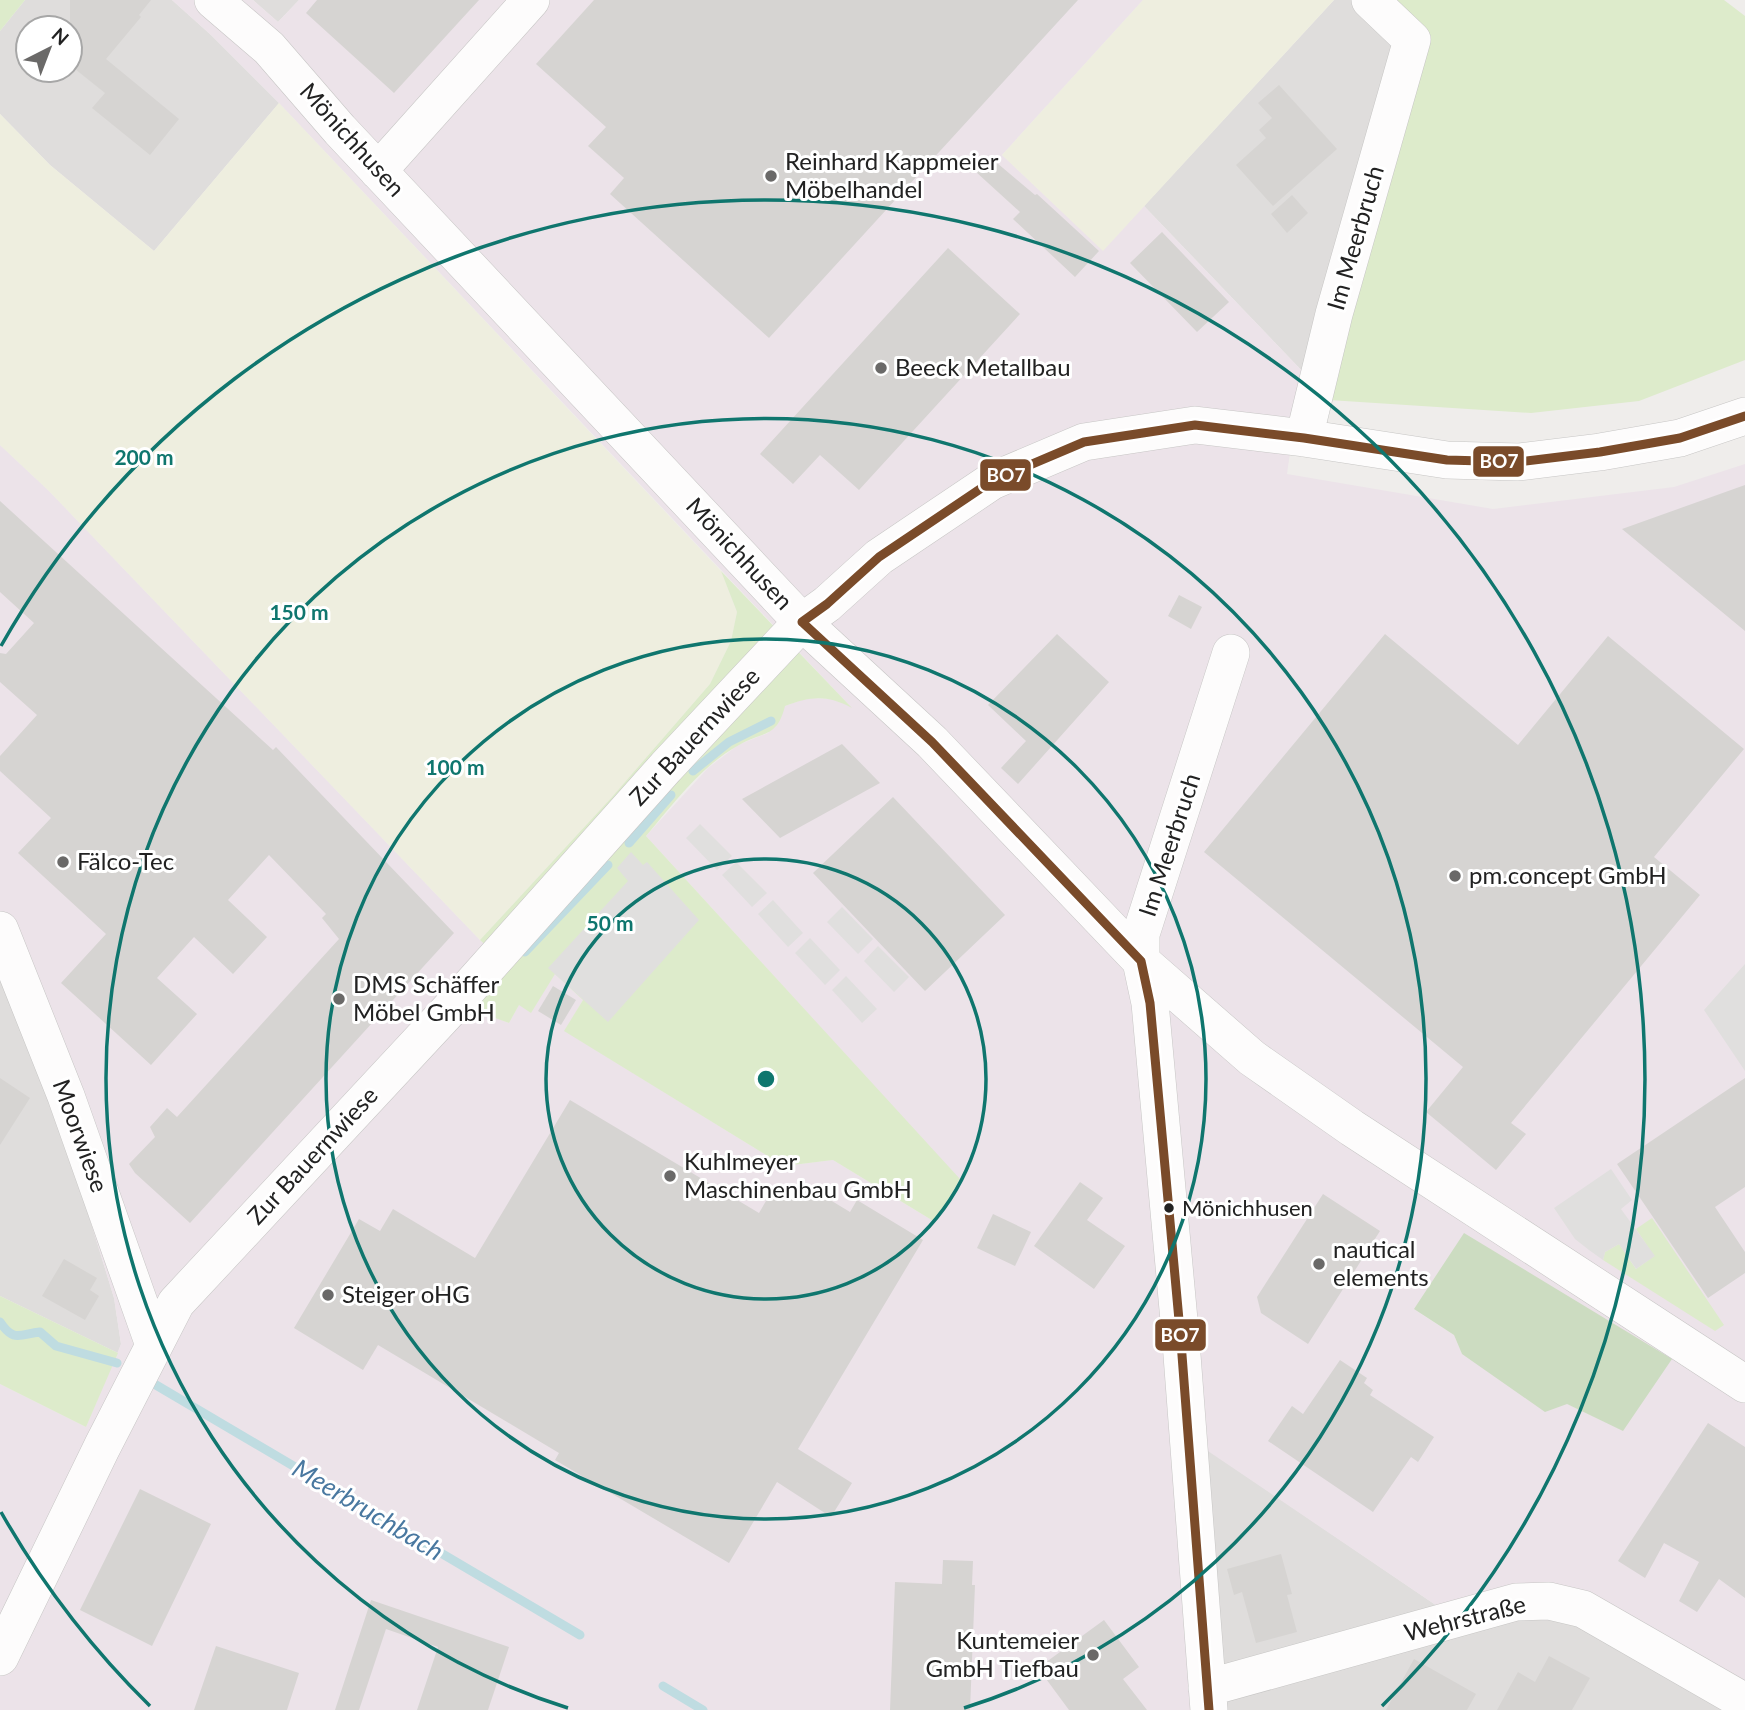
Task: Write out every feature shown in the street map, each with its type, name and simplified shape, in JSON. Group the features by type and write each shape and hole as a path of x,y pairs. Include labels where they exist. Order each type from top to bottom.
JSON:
{"street":[{"name":"Mönichhusen","path":"213,0 269,48 378,170 802,622 932,742 1141,961 1252,1058 1330,1113 1745,1384"},
{"path":"378,170 531,0"},
{"name":"Im Meerbruch","path":"1304,438 1334,314 1412,40 1370,0"},
{"name":"Zur Bauernwiese","path":"0,1657 102,1447 176,1303 449,1010 666,767 802,622 827,604 878,557 992,481 1084,442 1195,425 1304,438 1447,460 1518,462 1600,452 1680,438 1745,416"},
{"name":"Im Meerbruch","path":"1208,1699 1181,1342 1152,1017 1141,961 1141,934 1231,653"},
{"name":"Moorwiese","path":"0,930 66,1096 154,1345"},
{"name":"Wehrstraße","path":"1208,1699 1516,1602 1549,1601 1583,1609 1745,1702"}],"shaded area":[{"path":"25,0 172,0 279,103 154,251 50,165 0,114 0,31"},
{"path":"172,0 253,0 278,22 299,0 1143,0 1002,155 1103,250 1144,206 1305,374 1296,410 1287,474 1493,509 1674,487 1745,464 1745,1694 1590,1601 1446,1612 1199,1445 1221,1710 0,1710 0,1384 86,1427 121,1344 114,1298 53,1099 0,965 0,445 49,491 480,940 503,960 479,1009 484,1014 509,1023 519,1005 555,974 583,1000 565,1031 784,1166 833,1160 935,1222 959,1179 646,836 708,768 738,745 768,733 785,706 807,698 835,699 850,706 279,103","holes":["1605,1252 1655,1256 1715,1331","1415,1310 1622,1430 1462,1354 1454,1335"]},
{"path":"253,0 299,0 278,22"},
{"path":"1143,0 1334,0 1103,251 1002,155"},
{"path":"1334,0 1357,0 1400,41 1305,374 1144,206"},
{"path":"279,103 721,571 737,612 731,641 710,684 612,797 480,940 49,491 0,445 0,114 50,165 154,251"},
{"path":"700,824 732,856 717,870 686,838"},
{"path":"631,852 643,865 647,862 699,920 608,1022 548,968 628,881 617,868"},
{"path":"736,862 767,893 752,907 722,875"},
{"path":"773,900 803,933 788,947 758,914"},
{"path":"842,907 873,939 858,954 827,922"},
{"path":"810,938 840,970 825,985 795,953"},
{"path":"878,946 909,977 894,992 864,961"},
{"path":"1745,964 1745,1071 1704,1010"},
{"path":"0,965 53,1099 114,1298 121,1344 118,1353 0,1296"},
{"path":"846,976 877,1009 862,1023 832,990"},
{"path":"1611,1169 1632,1200 1621,1209 1655,1256 1636,1269 1619,1244 1605,1252 1603,1260 1589,1250 1575,1239 1554,1208"},
{"path":"1199,1444 1446,1612 1531,1591 1745,1710 1221,1710"}],"green space":[{"path":"0,0 25,0 0,31"},
{"path":"1357,0 1724,0 1745,16 1745,360 1639,401 1531,413 1329,400 1424,60"},
{"path":"721,571 852,708 819,698 785,706 774,729 739,745 713,763 689,786 646,836 960,1179 935,1222 833,1160 784,1166 564,1031 583,1000 555,974 531,1013 519,1005 509,1023 484,1014 473,1000 502,960 480,940 612,797 710,684 731,641 737,612"},
{"path":"1652,1218 1724,1325 1715,1331 1603,1260 1605,1252 1619,1244 1636,1269 1654,1256 1636,1229"},
{"path":"1464,1233 1672,1359 1623,1431 1567,1404 1545,1412 1462,1354 1454,1335 1414,1309"},
{"path":"0,1296 118,1353 86,1427 0,1384"}],"building":[{"path":"70,0 151,0 139,15 141,17 106,59 179,119 150,155 92,108 105,93 84,76 84,14 70,14"},
{"path":"317,0 479,0 394,93 306,13"},
{"name":"Reinhard Kappmeier Möbelhandel","path":"594,0 1078,0 769,338 610,194 624,178 588,146 606,127 536,64"},
{"path":"1279,85 1337,149 1273,206 1236,165 1266,138 1259,130 1272,118 1258,103"},
{"path":"990,157 1037,194 1099,251 1075,277 1013,219 1020,212 976,172"},
{"path":"1292,195 1308,213 1287,233 1271,214"},
{"path":"1162,232 1229,302 1197,332 1130,263"},
{"name":"Beeck Metallbau","path":"948,248 1020,314 859,490 820,455 793,484 760,454"},
{"path":"1745,485 1745,631 1622,529"},
{"path":"0,501 273,750 276,747 454,933 190,1223 135,1173 129,1164 155,1137 150,1127 167,1108 177,1117 339,939 322,918 326,914 269,855 228,900 267,937 233,974 194,937 157,978 197,1014 151,1065 61,983 106,934 18,853 51,818 0,771 0,756 37,715 0,682 0,653 6,654 34,623 0,592"},
{"path":"1179,595 1202,607 1191,629 1168,616"},
{"path":"1057,634 1109,682 1018,784 1001,768 1026,741 988,705"},
{"name":"pm.concept GmbH","path":"1385,634 1518,745 1608,636 1744,749 1654,857 1700,895 1511,1123 1526,1134 1496,1170 1426,1112 1463,1067 1204,852"},
{"path":"842,744 880,783 780,838 742,799"},
{"path":"893,797 1005,915 925,991 813,873"},
{"path":"553,986 576,1000 561,1025 538,1011"},
{"path":"0,1078 30,1098 0,1145"},
{"path":"1745,1078 1745,1187 1715,1207 1745,1252 1745,1273 1708,1298 1617,1164"},
{"path":"570,1100 759,1213 766,1201 812,1189 850,1212 857,1200 923,1240 798,1449 852,1483 831,1517 777,1482 729,1563 555,1460 559,1453 378,1345 363,1370 294,1328 359,1219 380,1231 393,1209 475,1258"},
{"path":"1080,1182 1103,1198 1087,1220 1125,1246 1094,1289 1034,1246"},
{"name":"nautical elements","path":"1323,1194 1380,1231 1308,1344 1261,1313 1257,1297"},
{"path":"993,1214 1031,1232 1015,1266 977,1248"},
{"path":"64,1259 97,1278 90,1290 99,1296 85,1320 42,1296"},
{"path":"1340,1360 1367,1378 1364,1383 1373,1390 1370,1395 1434,1437 1418,1462 1411,1457 1373,1512 1268,1441 1292,1406 1303,1414"},
{"path":"1708,1423 1745,1447 1745,1598 1719,1579 1697,1612 1679,1601 1699,1562 1664,1543 1645,1578 1618,1561"},
{"path":"140,1489 211,1524 152,1646 80,1610"},
{"path":"1281,1554 1292,1594 1287,1595 1297,1632 1256,1643 1242,1592 1234,1595 1227,1569"},
{"path":"943,1560 973,1561 972,1585 975,1585 970,1710 890,1710 895,1582 942,1584"},
{"path":"371,1600 509,1647 488,1710 417,1710 438,1647 386,1629 359,1710 335,1710"},
{"name":"Kuntemeier GmbH Tiefbau","path":"1104,1620 1139,1667 1123,1679 1147,1710 1069,1710 1038,1668"},
{"path":"216,1646 299,1673 287,1710 194,1710"},
{"path":"1549,1656 1590,1678 1572,1710 1497,1710 1518,1672 1535,1682"},
{"path":"1414,1659 1476,1694 1467,1710 1386,1710"}],"waterway":[{"path":"693,771 729,742 771,721"},
{"path":"629,843 671,795"},
{"path":"525,952 608,865"},
{"name":"Meerbruchbach","path":"0,1322 14,1335 40,1332 56,1346 117,1363"},
{"name":"Meerbruchbach","path":"156,1385 580,1635"},
{"name":"Meerbruchbach","path":"663,1686 703,1710"}],"transit line":[{"name":"BO7","path":"802,622 827,604 879,557 992,481 1084,442 1195,425 1304,438 1447,460 1518,462 1600,452 1680,438 1745,416"},
{"name":"BO7","path":"802,622 932,742 1141,961"},
{"name":"BO7","path":"1141,961 1150,1003 1181,1342 1209,1710"}],"place":[{"name":"Reinhard Kappmeier Möbelhandel","path":"771,176"},
{"name":"Beeck Metallbau","path":"881,368"},
{"name":"Fälco-Tec","path":"63,862"},
{"name":"pm.concept GmbH","path":"1455,876"},
{"name":"DMS Schäffer Möbel GmbH","path":"339,999"},
{"name":"Kuhlmeyer Maschinenbau GmbH","path":"670,1176"},
{"name":"Mönichhusen","path":"1169,1208"},
{"name":"nautical elements","path":"1319,1264"},
{"name":"Steiger oHG","path":"328,1295"},
{"name":"Kuntemeier GmbH Tiefbau","path":"1093,1655"}]}
